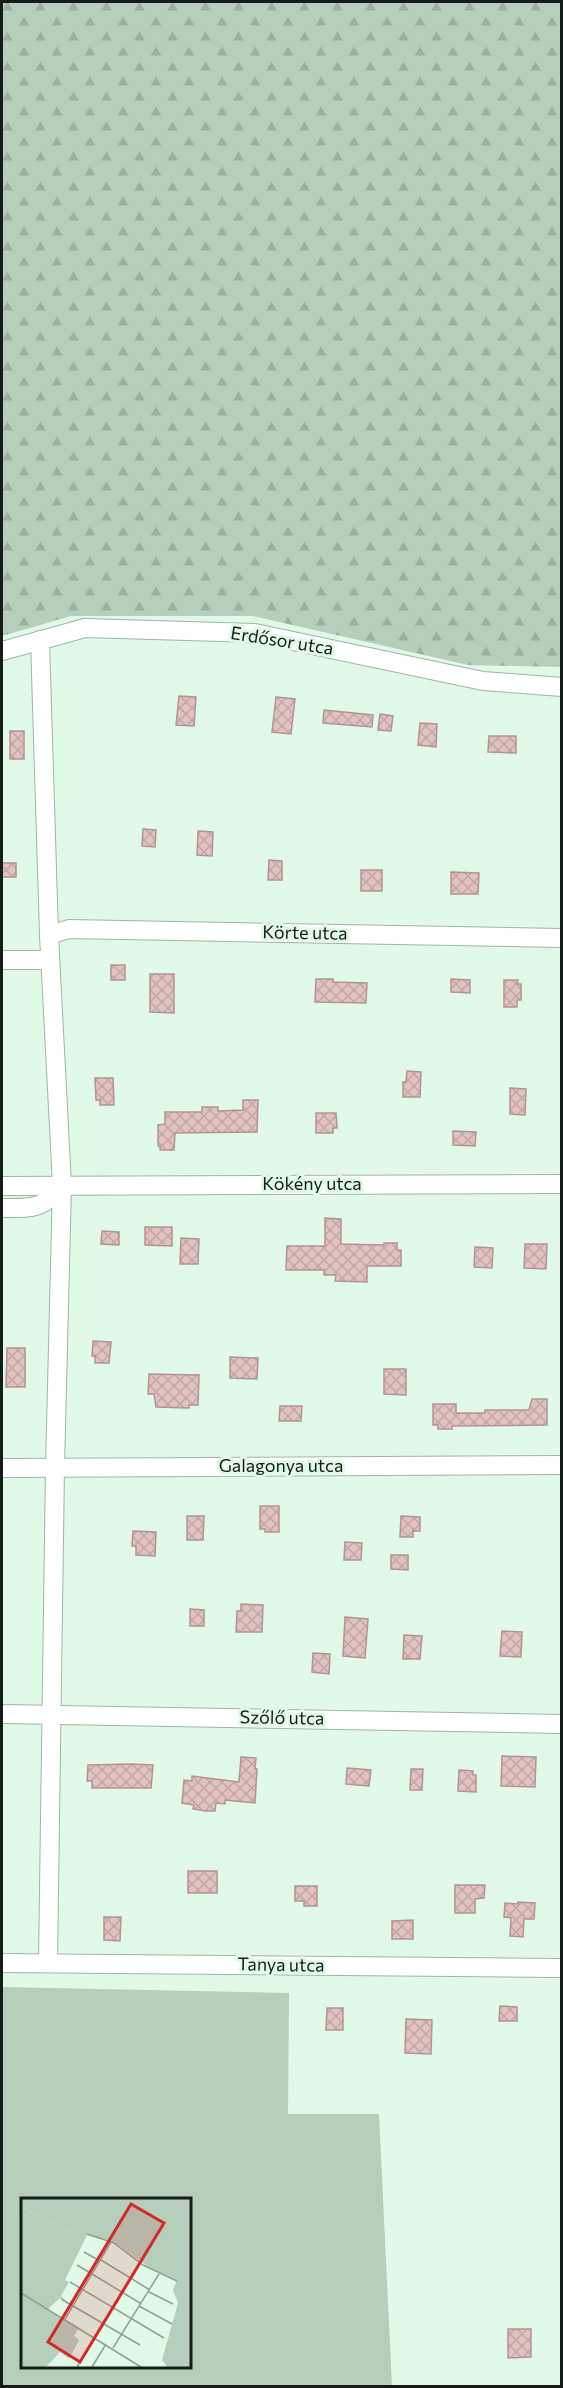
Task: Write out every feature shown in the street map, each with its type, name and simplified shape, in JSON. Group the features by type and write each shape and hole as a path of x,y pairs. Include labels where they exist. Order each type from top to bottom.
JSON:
{"street":[{"name":"Erdősor utca","path":"2,651 85,628 255,633 483,681 561,687"},
{"path":"40,640 50,960 62,1185 54,1467 48,1962"},
{"name":"Körte utca","path":"49,935 69,930 561,938"},
{"path":"2,960 50,960"},
{"name":"Kökény utca","path":"2,1186 561,1184"},
{"path":"2,1208 42,1206 62,1185"},
{"name":"Galagonya utca","path":"2,1468 561,1465"},
{"name":"Szőlő utca","path":"2,1714 52,1713 561,1724"},
{"name":"Tanya utca","path":"2,1963 561,1968"}],"green space":[{"path":"2,2 561,2 561,667 468,665 253,616 71,616 2,636"},
{"path":"2,1987 289,1993 288,2114 379,2114 392,2386 2,2386"}],"building":[{"path":"179,696 196,697 194,726 176,725"},
{"path":"276,697 295,699 291,734 272,732"},
{"path":"324,710 373,715 372,727 323,723"},
{"path":"380,714 393,716 391,731 378,730"},
{"path":"420,723 437,724 436,747 418,745"},
{"path":"10,731 24,731 24,759 10,759"},
{"path":"489,736 516,736 516,753 488,752"},
{"path":"143,829 156,830 155,847 142,846"},
{"path":"198,831 213,832 212,856 197,855"},
{"path":"269,860 282,861 282,880 268,880"},
{"path":"2,863 16,863 16,877 2,877"},
{"path":"361,870 382,870 382,891 361,891"},
{"path":"451,872 479,873 478,894 451,894"},
{"path":"111,965 125,965 125,980 111,980"},
{"path":"150,974 174,974 174,1013 150,1012"},
{"path":"316,979 367,983 366,1003 315,1002"},
{"path":"451,979 470,980 470,993 451,992"},
{"path":"504,980 518,980 517,984 521,984 521,1000 517,1000 517,1007 504,1007"},
{"path":"407,1071 421,1072 420,1097 403,1097 403,1082 406,1082"},
{"path":"95,1078 113,1078 114,1105 100,1105 100,1100 96,1100"},
{"path":"510,1088 526,1089 525,1115 510,1114"},
{"path":"243,1100 258,1100 257,1132 175,1133 174,1150 160,1150 158,1125 165,1124 165,1112 202,1112 202,1107 218,1107 218,1111 243,1110"},
{"path":"316,1113 336,1113 337,1128 333,1128 333,1133 316,1133"},
{"path":"453,1131 476,1132 475,1146 453,1145"},
{"path":"325,1218 341,1219 341,1244 397,1243 397,1250 401,1250 401,1266 367,1266 367,1282 335,1281 336,1275 324,1275 324,1270 286,1270 287,1246 325,1246"},
{"path":"145,1227 172,1227 172,1246 145,1245"},
{"path":"102,1231 119,1232 119,1245 101,1244"},
{"path":"181,1238 199,1239 198,1264 180,1264"},
{"path":"525,1244 547,1244 546,1269 524,1268"},
{"path":"475,1247 493,1248 492,1268 474,1267"},
{"path":"93,1341 111,1342 109,1363 95,1363 95,1356 92,1356"},
{"path":"7,1348 25,1348 25,1387 6,1387"},
{"path":"230,1357 258,1358 257,1379 230,1378"},
{"path":"384,1369 406,1369 406,1395 384,1394"},
{"path":"149,1374 199,1375 198,1405 189,1405 189,1408 156,1407 154,1394 148,1394"},
{"path":"532,1399 547,1399 547,1425 452,1426 452,1429 438,1429 438,1425 433,1425 433,1404 456,1404 456,1413 485,1413 485,1410 529,1410"},
{"path":"280,1406 302,1406 301,1421 279,1421"},
{"path":"260,1506 279,1506 279,1532 265,1532 265,1529 260,1529"},
{"path":"187,1516 204,1516 203,1540 187,1540"},
{"path":"401,1516 420,1517 420,1531 413,1531 413,1537 400,1537"},
{"path":"133,1531 156,1532 155,1556 136,1555 136,1546 132,1546"},
{"path":"345,1542 362,1543 361,1560 344,1560"},
{"path":"391,1555 408,1555 408,1570 391,1569"},
{"path":"241,1604 263,1605 262,1632 236,1632 237,1611 241,1611"},
{"path":"190,1609 204,1610 204,1626 190,1626"},
{"path":"345,1617 368,1619 365,1658 343,1656"},
{"path":"502,1631 522,1632 521,1657 500,1656"},
{"path":"404,1635 422,1636 420,1659 403,1659"},
{"path":"313,1653 330,1654 329,1674 312,1672"},
{"path":"502,1756 536,1757 535,1787 501,1786"},
{"path":"241,1757 256,1758 255,1803 225,1800 225,1804 216,1803 215,1811 206,1811 193,1809 194,1805 182,1803 184,1780 192,1781 192,1776 239,1782"},
{"path":"88,1765 153,1765 151,1788 92,1788 92,1781 87,1781"},
{"path":"347,1768 371,1770 369,1786 346,1784"},
{"path":"411,1769 423,1769 422,1790 410,1790"},
{"path":"459,1770 473,1771 473,1775 476,1775 476,1792 458,1791"},
{"path":"188,1871 217,1871 217,1893 188,1893"},
{"path":"455,1885 485,1885 484,1898 475,1899 475,1913 455,1913"},
{"path":"295,1886 317,1886 317,1906 304,1906 304,1901 295,1901"},
{"path":"518,1902 535,1903 534,1919 524,1919 523,1937 510,1936 511,1918 504,1917 505,1903 518,1904"},
{"path":"104,1917 121,1917 120,1941 104,1940"},
{"path":"413,1920 413,1939 392,1939 392,1921"},
{"path":"500,2006 517,2007 517,2021 499,2021"},
{"path":"327,2008 343,2008 343,2030 326,2030"},
{"path":"406,2019 432,2020 431,2054 405,2053"},
{"path":"508,2329 531,2329 531,2357 508,2358"}]}
